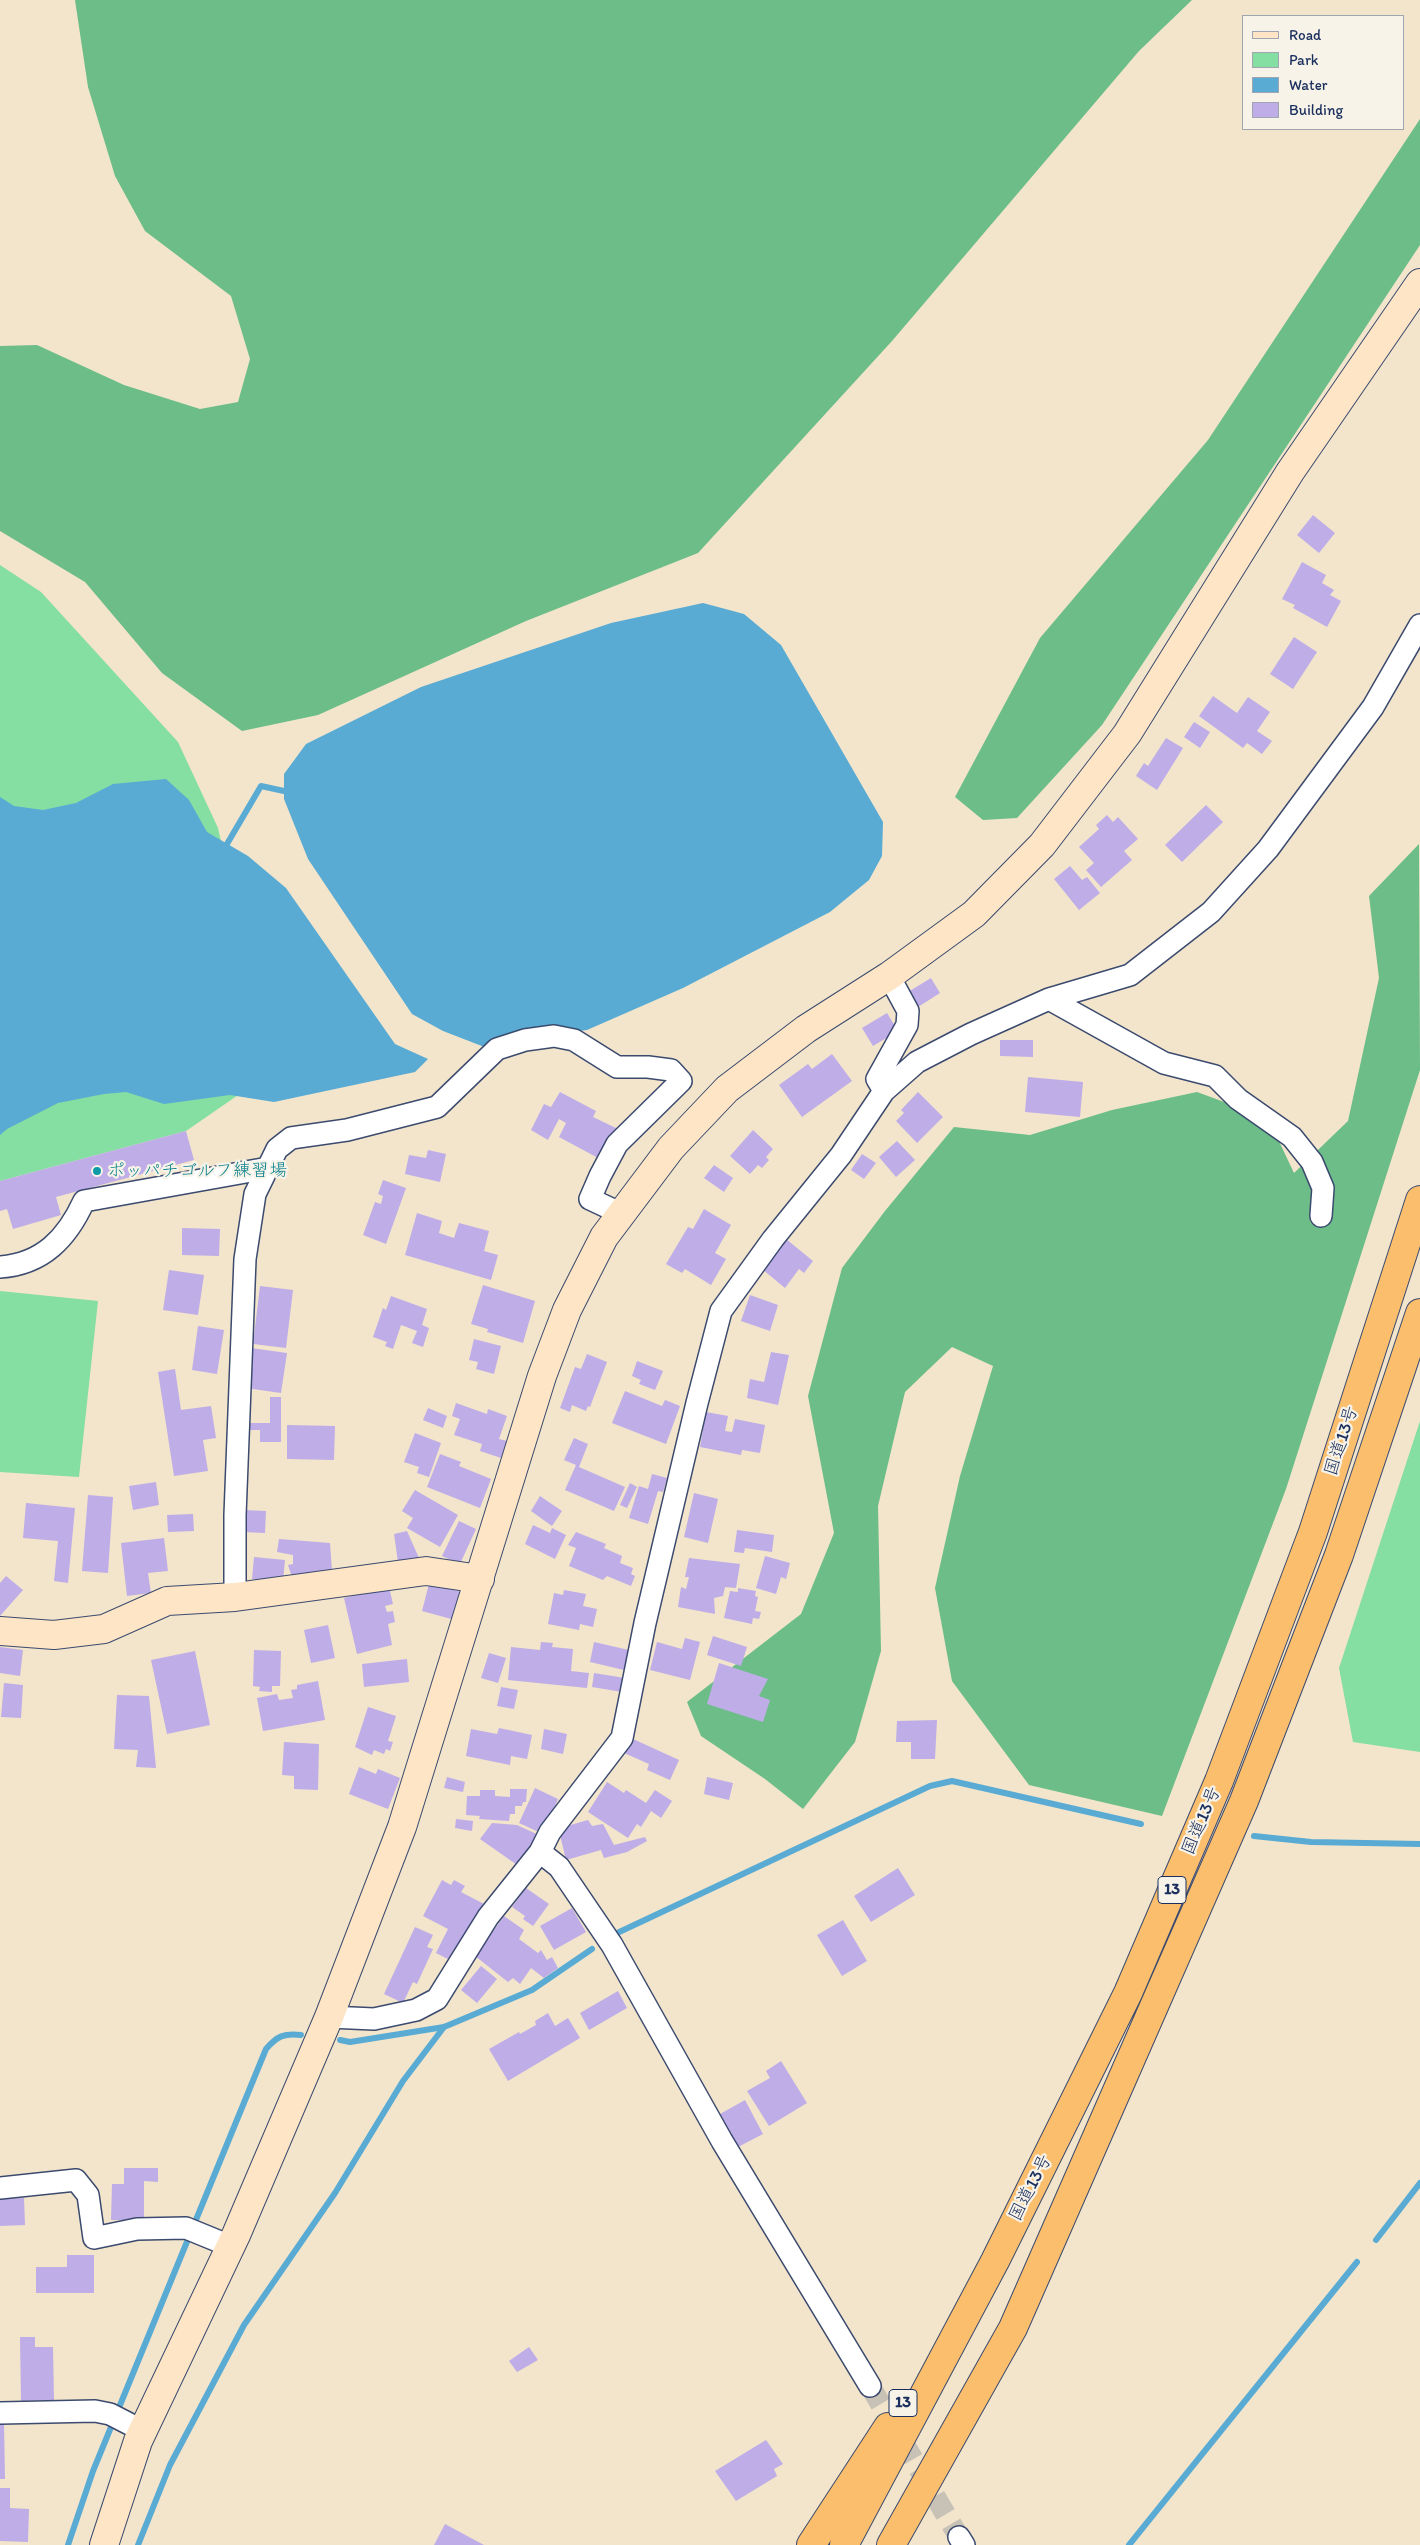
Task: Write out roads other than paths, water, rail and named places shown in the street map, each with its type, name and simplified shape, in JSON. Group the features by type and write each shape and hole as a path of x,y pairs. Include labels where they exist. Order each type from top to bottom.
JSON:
{"highway":[{"name":"国道13号","path":"844,2545 995,2261 1128,1993 1218,1781 1313,1532 1420,1200"},
{"name":"国道13号","path":"891,2545 1013,2328 1244,1801 1340,1555 1420,1313"},
{"name":"13","path":"812,2545 902,2406 952,2317 995,2261"},
{"name":"13","path":"913,2545 1013,2328"}],"street":[{"path":"104,2545 126,2422 219,2241 329,2017 402,1827 542,1376 567,1310 604,1237 671,1148 727,1089 806,1029 889,976 974,914 1042,845 1127,734 1290,472 1420,283"},
{"path":"329,2017 374,2019 416,2010 438,1998 488,1917 540,1852 550,1832 622,1738 649,1605 721,1312 773,1239 841,1155 884,1091 917,1062 971,1034 1049,999 1130,975 1210,912 1268,849 1373,706 1420,625"},
{"path":"884,1091 877,1079 907,1025 908,1010 889,976"},
{"path":"1049,999 1164,1063 1214,1076 1238,1099 1292,1137 1312,1162 1323,1188 1321,1216"},
{"path":"235,1596 245,1258 255,1194 277,1150 291,1138 347,1130 437,1107 497,1049 525,1040 554,1036 574,1040 617,1067 648,1067 671,1070 681,1081 617,1144 600,1176 590,1199 622,1214"},
{"path":"0,1267 34,1260 56,1245 77,1217 84,1201 268,1168"},
{"path":"0,1631 54,1635 104,1629 167,1601 235,1596 426,1571 480,1579"},
{"path":"540,1852 559,1867 612,1946 722,2141 870,2386"},
{"path":"0,2188 76,2180 88,2194 94,2238 137,2229 186,2228 219,2241"},
{"path":"0,2413 95,2411 126,2422"}],"water":[{"path":"703,603 744,614 781,645 883,822 882,856 869,880 830,912 683,988 587,1030 536,1037 487,1048 443,1031 412,1014 308,859 284,799 284,774 306,744 421,687 611,623"},
{"path":"166,779 189,800 207,832 248,856 286,888 395,1044 428,1059 415,1072 274,1102 230,1095 164,1104 126,1092 104,1094 58,1103 7,1129 0,1135 0,797 14,806 43,810 76,803 113,784"}],"waterway":[{"path":"227,844 261,786 284,791"},
{"path":"615,1934 930,1786 952,1781 1141,1824"},
{"path":"1254,1836 1311,1842 1420,1844"},
{"path":"340,2040 350,2042 444,2027 532,1990 592,1949"},
{"path":"138,2545 170,2465 244,2325 335,2193 403,2081 444,2027"},
{"path":"68,2545 93,2471 266,2049 281,2036 301,2035"},
{"path":"1376,2240 1420,2183"},
{"path":"1129,2545 1357,2262"}],"tunnel":[{"path":"870,2386 959,2537"}],"place":[{"name":"ポッパチゴルフ練習場","path":"97,1171"}]}
